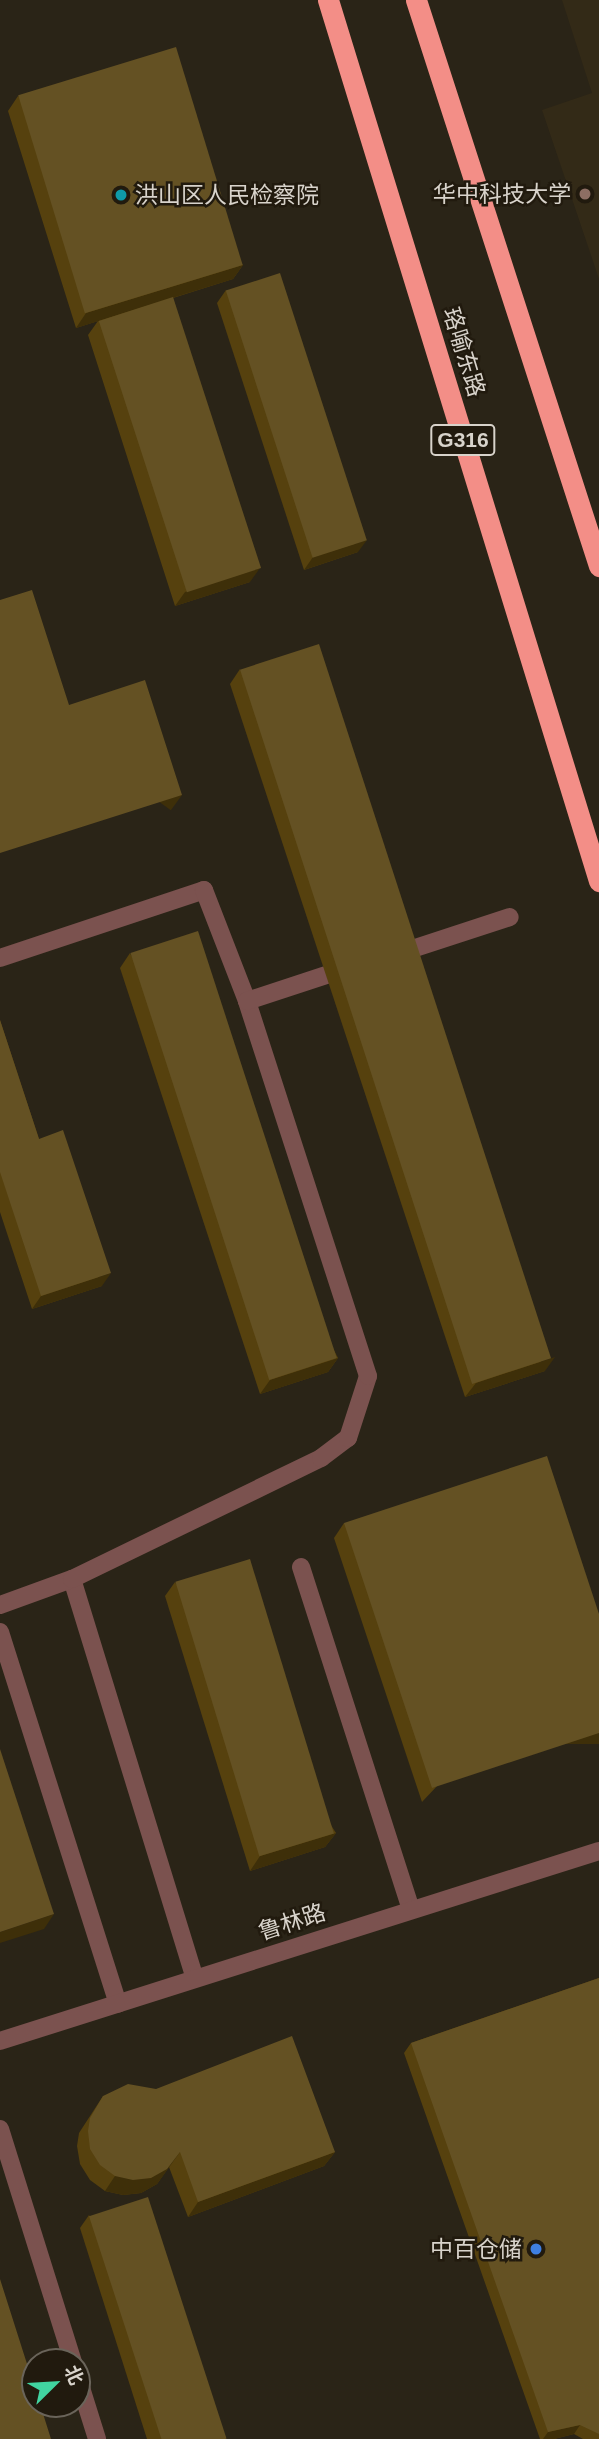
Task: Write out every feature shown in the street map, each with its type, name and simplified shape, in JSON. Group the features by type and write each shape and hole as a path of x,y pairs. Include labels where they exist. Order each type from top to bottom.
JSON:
{"highway":[{"name":"珞喻东路","path":"328,0 599,881"},
{"path":"416,0 599,565"}],"street":[{"path":"0,958 204,890 247,1001 368,1377 348,1438 321,1458 72,1580 0,1605"},
{"path":"406,951 510,918"},
{"path":"247,1001 326,975"},
{"path":"301,1567 411,1910"},
{"path":"72,1580 195,1979"},
{"path":"0,1632 118,2004"},
{"name":"鲁林路","path":"0,2041 599,1851"},
{"path":"0,2129 69,2348"},
{"path":"90,2418 97,2439"}],"shaded area":[{"name":"华中科技大学","path":"562,0 599,0 599,279 542,110 592,93"}],"building":[{"name":"洪山区人民检察院","path":"176,47 243,265 85,313 18,95"},
{"path":"280,273 367,540 313,558 226,291"},
{"path":"173,297 261,568 187,592 99,321"},
{"path":"32,590 69,705 145,680 182,795 0,853 0,600"},
{"path":"319,644 551,1358 472,1384 240,670"},
{"path":"198,931 337,1358 269,1380 130,953"},
{"path":"0,1020 39,1139 63,1130 111,1273 41,1296 0,1172"},
{"path":"547,1456 599,1614 599,1733 432,1788 344,1523"},
{"path":"250,1559 334,1833 259,1856 175,1582"},
{"path":"0,1749 54,1914 0,1932"},
{"name":"中百仓储","path":"599,1978 599,2434 580,2425 548,2432 411,2043"},
{"path":"292,2036 335,2152 198,2202 180,2152 167,2169 151,2178 133,2180 115,2176 100,2165 90,2149 90,2118 103,2096 128,2084 156,2089"},
{"path":"148,2197 226,2439 161,2439 89,2216"},
{"path":"0,2279 22,2348 21,2418 44,2418 51,2439 0,2439"}],"place":[{"name":"华中科技大学","path":"585,194"},
{"name":"洪山区人民检察院","path":"121,195"},
{"name":"中百仓储","path":"536,2249"}]}
